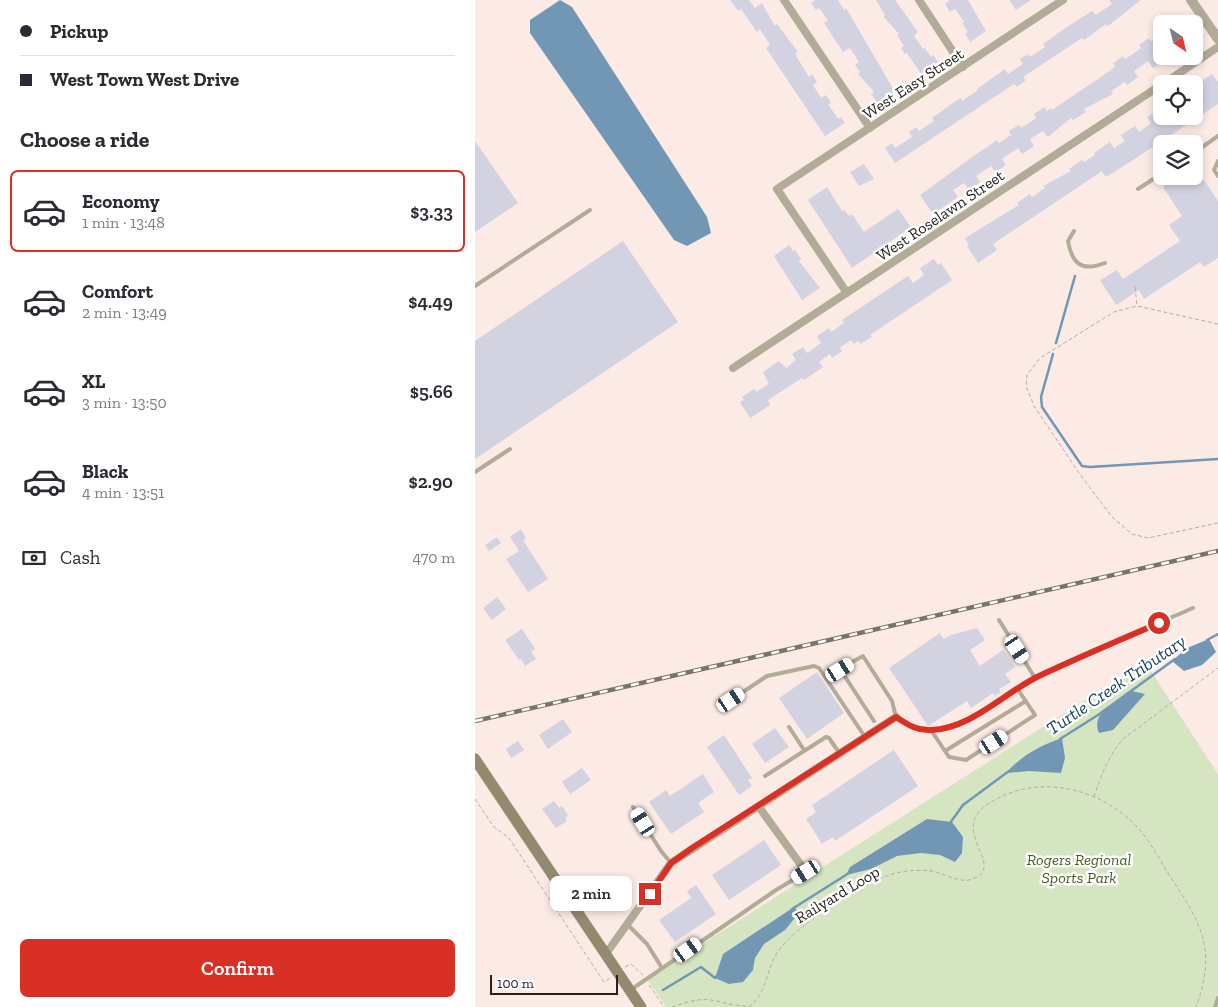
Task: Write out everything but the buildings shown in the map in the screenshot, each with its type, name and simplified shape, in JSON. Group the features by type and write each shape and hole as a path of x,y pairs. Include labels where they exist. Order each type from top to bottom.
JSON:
{"main road":[{"path":"475,759 641,1007"}],"street":[{"path":"784,0 870,128"},
{"path":"919,0 963,67"},
{"name":"West Easy Street","path":"847,293 777,189 963,67 1053,2 1063,0"},
{"path":"1191,0 1218,39"},
{"name":"West Roselawn Street","path":"1176,75 1218,47"},
{"name":"West Roselawn Street","path":"733,368 1153,90"},
{"path":"605,955 671,863 896,717"},
{"path":"759,807 806,872"}],"lane":[{"path":"1203,146 1218,136"},
{"path":"1218,162 1214,170 1218,176"},
{"path":"1138,189 1153,179"},
{"path":"475,286 591,210"},
{"path":"1075,232 1068,241 1070,252 1075,261 1082,266 1093,268 1105,263"},
{"path":"475,472 510,449"},
{"path":"874,721 840,670 863,656 892,701 896,717 909,726 931,730 950,726 970,717 1035,678 1193,608"},
{"path":"999,620 1035,678"},
{"path":"731,700 767,676 814,666 819,668 865,738"},
{"path":"931,730 949,757 966,760 1035,715 1017,688"},
{"path":"945,751 1026,701"},
{"path":"789,727 804,750"},
{"path":"765,776 825,737 829,738 840,754"},
{"path":"633,807 661,852 671,863"},
{"path":"629,990 776,890 806,872"},
{"path":"628,925 647,944 662,968"},
{"path":"1215,1007 1218,998"}],"path":[{"path":"1135,288 1137,306"},
{"path":"1218,324 1137,306 1114,312 1040,358 1027,375 1026,386 1034,406 1079,473 1112,517 1131,534 1148,538 1218,522"},
{"path":"1206,935 1177,884 1137,827 1123,813 1093,797 1112,752 1123,739 1218,668"},
{"name":"Railyard Loop","path":"672,1007 698,1000 710,1000 738,1007 750,1006 759,996 778,952 794,933 858,891 885,877 902,871 917,871 942,874 964,881 977,878 983,872 984,865 973,830 973,818 976,812 1002,795 1017,790 1055,786 1093,797"},
{"path":"475,799 493,826 509,838 604,982 609,978"},
{"path":"1196,1007 1205,984 1209,950"},
{"path":"627,966 631,964 639,969 664,1007"}],"green space":[{"name":"Rogers Regional Sports Park","path":"1145,662 1218,774 1218,1007 666,1007 647,979"}],"water":[{"path":"560,0 572,7 707,217 711,233 687,246 674,240 530,33 530,20"},
{"path":"1209,639 1216,652 1202,665 1184,671 1172,661 1187,648"},
{"path":"1132,691 1145,694 1113,730 1099,733 1098,719 1102,713"},
{"path":"1062,738 1065,758 1061,773 1029,771 1006,773 1018,761 1032,752"},
{"path":"927,819 952,822 963,837 962,853 955,862 940,855 921,853 897,856 871,869 846,875 850,867"},
{"path":"794,907 799,913 785,930 764,944 755,958 753,970 743,982 729,984 715,978 723,954"}],"waterway":[{"path":"1056,343 1075,276"},
{"path":"1053,354 1041,397 1042,407 1082,466 1218,459"},
{"name":"Turtle Creek Tributary","path":"1207,640 1218,634"},
{"name":"Turtle Creek Tributary","path":"1060,739 1098,715 1175,659"},
{"name":"Turtle Creek Tributary","path":"950,823 963,805 1009,771"},
{"name":"Turtle Creek Tributary","path":"792,909 849,873"},
{"name":"Turtle Creek Tributary","path":"663,990 701,967 715,978 717,976"}],"railway":[{"path":"475,721 1218,551"}],"route":[{"path":"650,894 671,863 896,717 917,729 931,730 950,726 970,717 1035,678 1159,623"}]}
